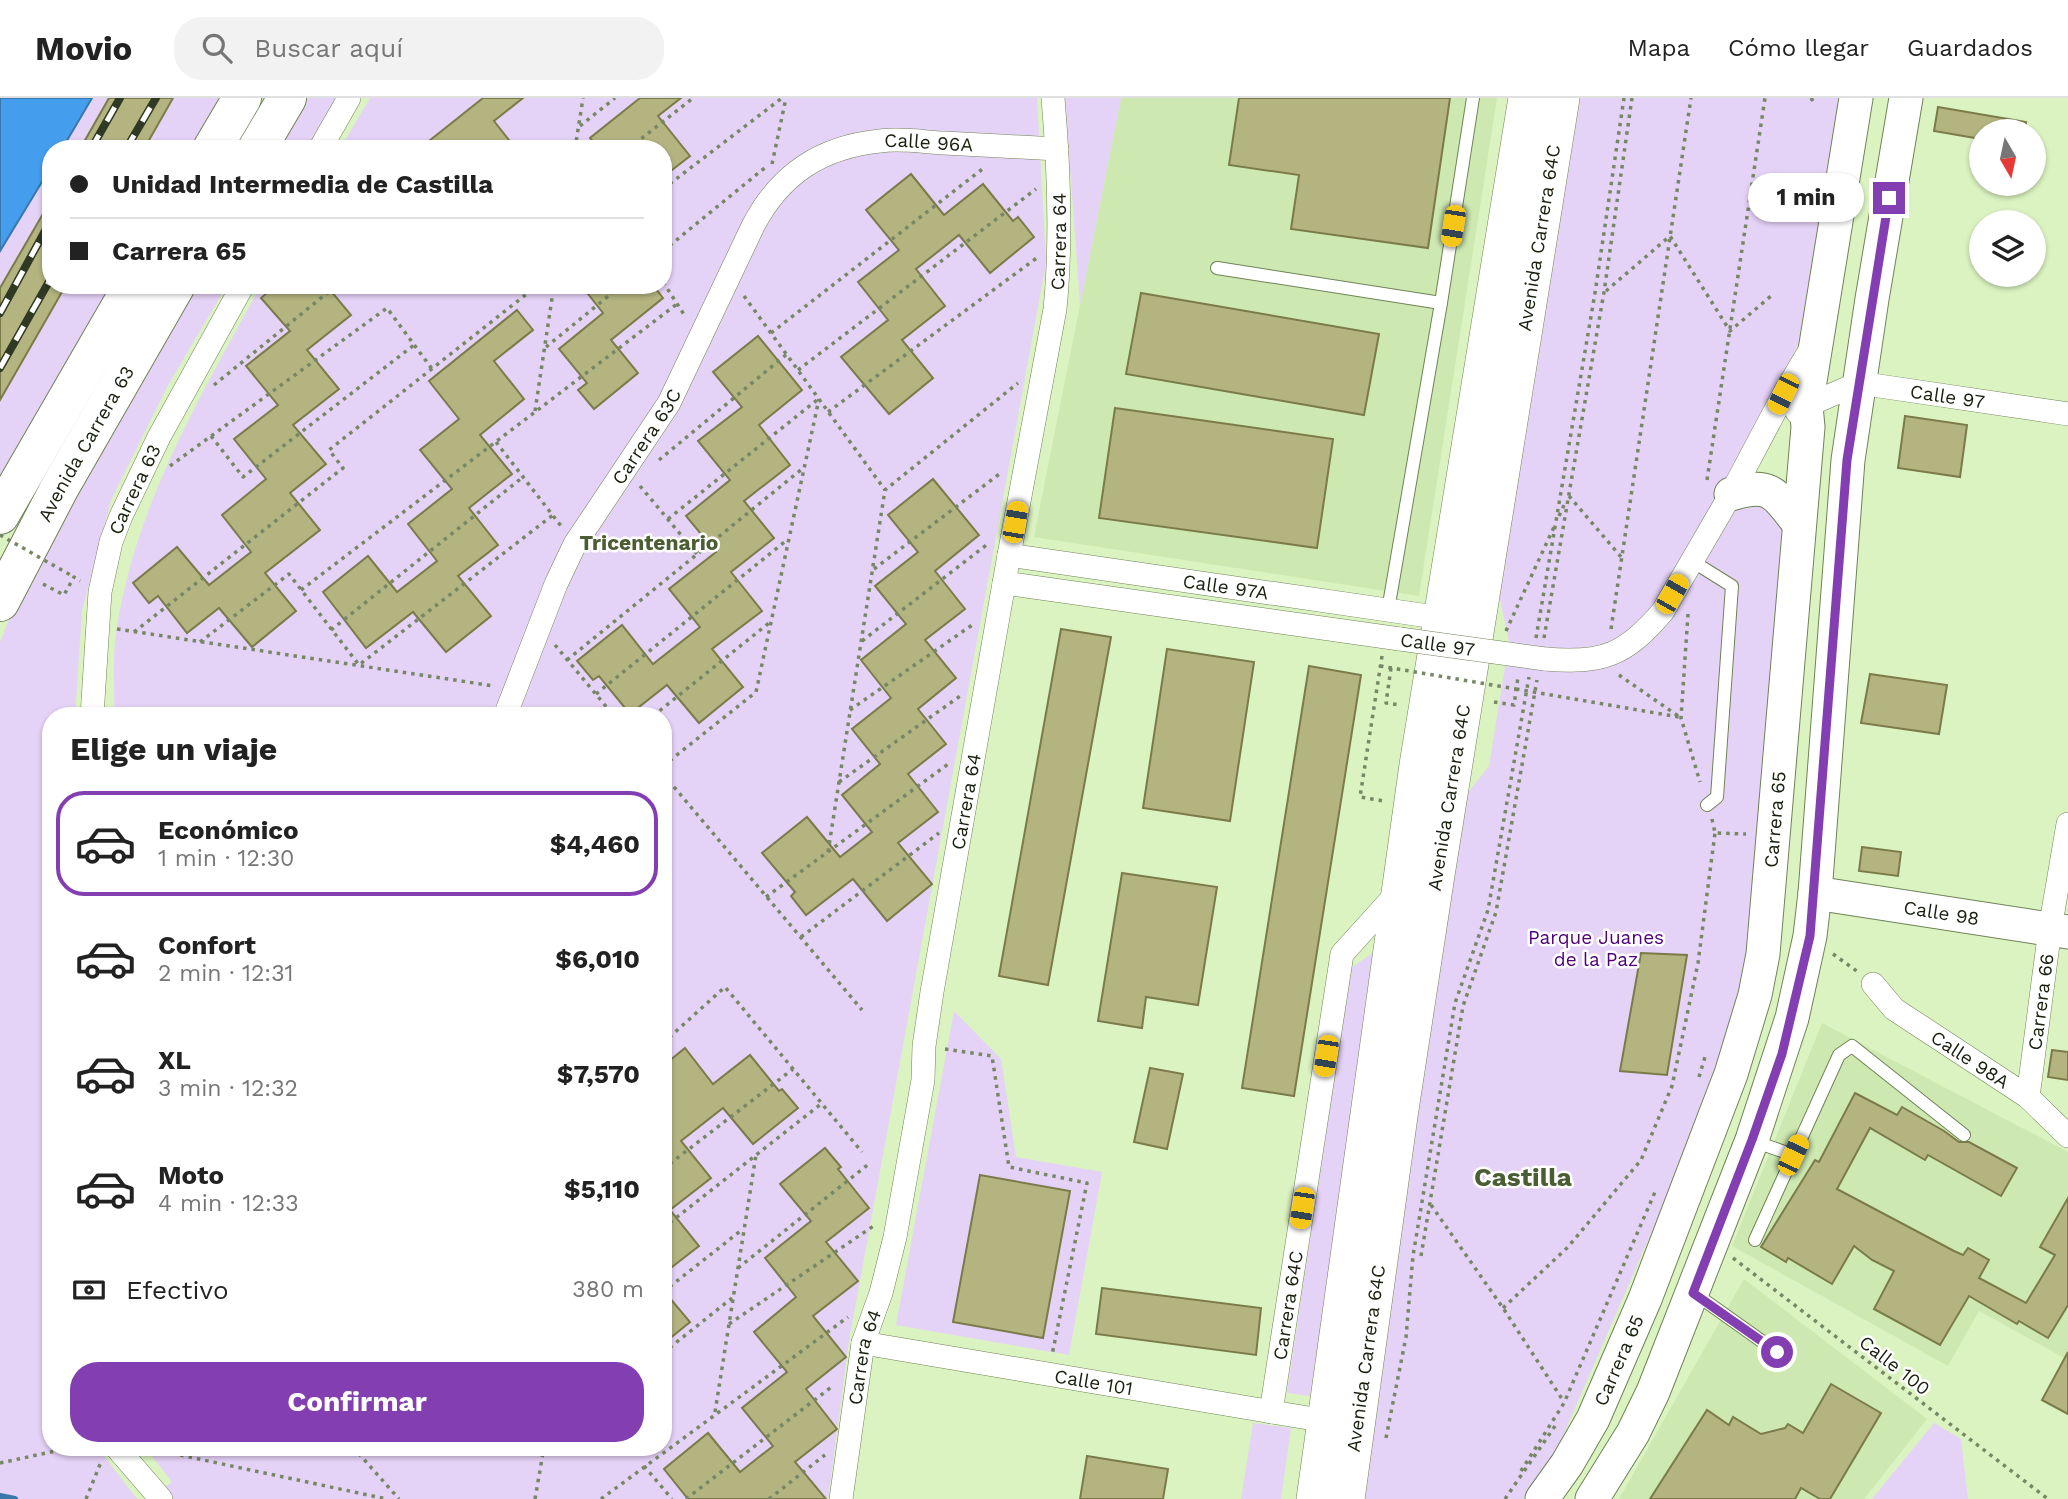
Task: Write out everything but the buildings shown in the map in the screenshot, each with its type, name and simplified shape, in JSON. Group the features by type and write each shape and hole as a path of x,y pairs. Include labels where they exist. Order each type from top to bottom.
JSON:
{"highway":[{"path":"217,140 242,98"},
{"path":"262,140 287,98"},
{"name":"Avenida Carrera 63","path":"0,515 128,294"},
{"name":"Avenida Carrera 63","path":"0,602 61,487 171,294"}],"main road":[{"name":"Avenida Carrera 64C","path":"1315,1499 1418,765 1527,98"},
{"name":"Avenida Carrera 64C","path":"1346,1499 1433,888 1561,98"},
{"name":"Carrera 65","path":"1542,1499 1580,1443 1610,1380 1699,1158 1749,1017 1763,954 1808,427 1805,406 1856,98"},
{"path":"1592,1499 1633,1433 1653,1392 1752,1140 1789,1030 1810,936 1815,893 1847,460 1906,98"},
{"path":"1824,294 1834,340 1859,383"},
{"path":"1718,492 1761,488 1781,500 1799,524"},
{"name":"Calle 98","path":"1815,893 2059,930"}],"street":[{"path":"325,140 349,98"},
{"name":"Carrera 64","path":"841,1499 861,1354 881,1293 900,1209 923,1080 924,1046 963,814 1055,309 1059,242 1053,98"},
{"name":"Calle 96A","path":"803,165 844,147 882,140 1057,149"},
{"name":"Carrera 63C","path":"509,707 575,544 630,475 669,403 764,204 803,165"},
{"name":"Carrera 63","path":"93,707 104,568 111,541 159,437 238,294"},
{"name":"Calle 97","path":"1760,443 1783,394 1816,339"},
{"name":"Calle 97","path":"1002,595 1539,657 1594,659 1611,654 1640,637 1663,611 1692,561 1718,492 1773,428 1805,406 1859,383 2068,414"},
{"name":"Calle 97A","path":"1009,555 1442,618"},
{"name":"Carrera 66","path":"2028,1097 2059,930 2068,824"},
{"name":"Carrera 64C","path":"1271,1412 1342,954 1401,889"},
{"name":"Calle 98A","path":"1873,984 1894,1009 2028,1097 2068,1136"},
{"name":"Calle 101","path":"861,1354 1048,1374 1326,1421"},
{"path":"111,1456 161,1499"}],"lane":[{"path":"1388,610 1473,98"},
{"path":"1217,268 1441,303"},
{"path":"1692,561 1732,586 1717,797 1707,805"},
{"path":"1755,1240 1844,1049 1852,1046 1964,1135"},
{"path":"1752,1140 1793,1155"},
{"path":"1693,1293 1777,1352"}],"path":[{"path":"577,140 583,98"},
{"path":"579,127 615,98"},
{"path":"639,140 693,98"},
{"path":"764,204 784,98"},
{"path":"672,182 784,98"},
{"path":"1421,1256 1463,1006 1496,912 1535,693 1557,522 1624,98"},
{"path":"1385,1440 1406,1338 1413,1256 1455,1003 1489,910 1527,691 1539,657 1604,292 1632,98"},
{"path":"1609,636 1691,98"},
{"path":"1718,492 1730,331 1765,98"},
{"path":"771,332 1011,146"},
{"path":"672,244 773,162"},
{"path":"797,370 1058,173"},
{"path":"1604,292 1670,236"},
{"path":"1670,236 1730,331"},
{"path":"828,412 1059,242"},
{"path":"729,275 884,490"},
{"path":"210,387 326,294"},
{"path":"134,632 343,468 329,450 527,294"},
{"path":"535,412 553,294"},
{"path":"544,348 611,294"},
{"path":"671,294 700,338"},
{"path":"1730,331 1771,296"},
{"path":"301,590 677,304"},
{"path":"131,495 387,308 432,369"},
{"path":"211,436 243,477 414,344"},
{"path":"697,554 630,475 787,354"},
{"path":"828,852 884,490 1045,361"},
{"path":"672,759 755,692 819,399"},
{"path":"668,519 819,399"},
{"path":"496,442 575,544"},
{"path":"872,570 1028,452"},
{"path":"567,660 804,467"},
{"path":"331,630 523,477"},
{"path":"1504,634 1569,496"},
{"path":"1569,496 1622,559"},
{"path":"359,666 553,515"},
{"path":"860,643 1015,522"},
{"path":"0,535 74,577 64,596 17,569"},
{"path":"596,694 789,538"},
{"path":"200,642 289,574 359,666"},
{"path":"850,710 1002,595"},
{"path":"1380,666 1681,718 1689,605"},
{"path":"664,707 770,622"},
{"path":"98,626 516,689"},
{"path":"540,627 607,707"},
{"path":"1392,638 1380,666 1360,797 1392,802"},
{"path":"1391,668 1386,703 1407,706"},
{"path":"839,782 987,677"},
{"path":"766,897 976,743"},
{"path":"672,785 862,1010"},
{"path":"801,937 963,814"},
{"path":"1503,1308 1568,1247 1641,1160 1672,1086 1698,963 1715,832"},
{"path":"1810,936 1873,984"},
{"path":"672,1035 725,987 862,1152"},
{"path":"924,1046 992,1056 1009,1167 1087,1183 1048,1374"},
{"path":"1701,1078 1710,1053"},
{"path":"672,1162 793,1069"},
{"path":"672,1221 822,1103"},
{"path":"715,1413 756,1155"},
{"path":"738,1268 870,1163"},
{"path":"1657,1192 1567,1409 1503,1499 1564,1403 1657,1192"},
{"path":"1430,1203 1503,1308 1564,1403"},
{"path":"729,1324 900,1209"},
{"path":"672,1285 745,1227"},
{"name":"Calle 100","path":"1724,1251 2049,1499"},
{"path":"672,1445 881,1293"},
{"path":"672,1346 734,1297"},
{"path":"685,1499 861,1354"},
{"path":"769,1499 849,1436"},
{"path":"0,1463 42,1454"},
{"path":"87,1498 108,1456"},
{"path":"187,1456 387,1499"},
{"path":"361,1456 399,1499"},
{"path":"535,1499 543,1456"},
{"path":"601,1499 657,1456"},
{"path":"644,1466 672,1499"}],"shaded area":[{"path":"1121,98 1497,98 1419,596 1034,537"},
{"path":"1822,1023 2068,1152 2068,1360 1979,1311 1948,1366 1732,1246"},
{"path":"1744,1279 1927,1419 1864,1499 1619,1499"}],"green space":[{"path":"92,98 109,98 85,140 67,140"},
{"path":"174,98 227,98 203,140 150,140"},
{"path":"301,98 337,98 312,140 275,140"},
{"path":"370,98 1037,98 1046,263 849,1341 828,1499 146,1499 172,1482 152,1456 672,1456 672,707 114,707 115,637 127,579 140,535 174,450 256,294 672,294 672,140 345,140"},
{"path":"1065,98 1121,98 1080,305"},
{"name":"Parque Juanes de la Paz","path":"1579,98 1842,98 1798,345 1727,483 1783,512 1746,984 1665,1201 1558,1447 1523,1499 1362,1499 1462,800 1489,766 1509,642 1497,586"},
{"path":"42,182 42,216 0,289 0,251"},
{"path":"61,294 115,294 0,497 0,401"},
{"path":"186,294 222,294 167,387 111,500 82,611 76,707 42,707 42,1456 104,1456 137,1499 0,1499 0,642 26,577"},
{"path":"1377,950 1310,1396 1287,1393 1351,968"},
{"path":"954,1011 1001,1059 1016,1157 1102,1172 1069,1355 896,1325"},
{"path":"1253,1423 1291,1428 1281,1499 1241,1499"},
{"path":"1934,1423 1961,1439 1968,1499 1872,1499"}],"water":[{"path":"0,98 92,98 67,140 42,140 42,182 0,251"}],"waterway":[{"path":"0,1496 15,1499"}],"railway":[{"path":"96,140 120,98"},
{"path":"131,140 156,98"},
{"path":"0,313 42,236"},
{"path":"0,368 42,294"}],"district":[{"name":"Tricentenario","path":"649,543"},
{"name":"Castilla","path":"1523,1177"}],"route":[{"path":"1777,1352 1693,1293 1782,1054 1810,936 1847,460 1889,198"}]}
